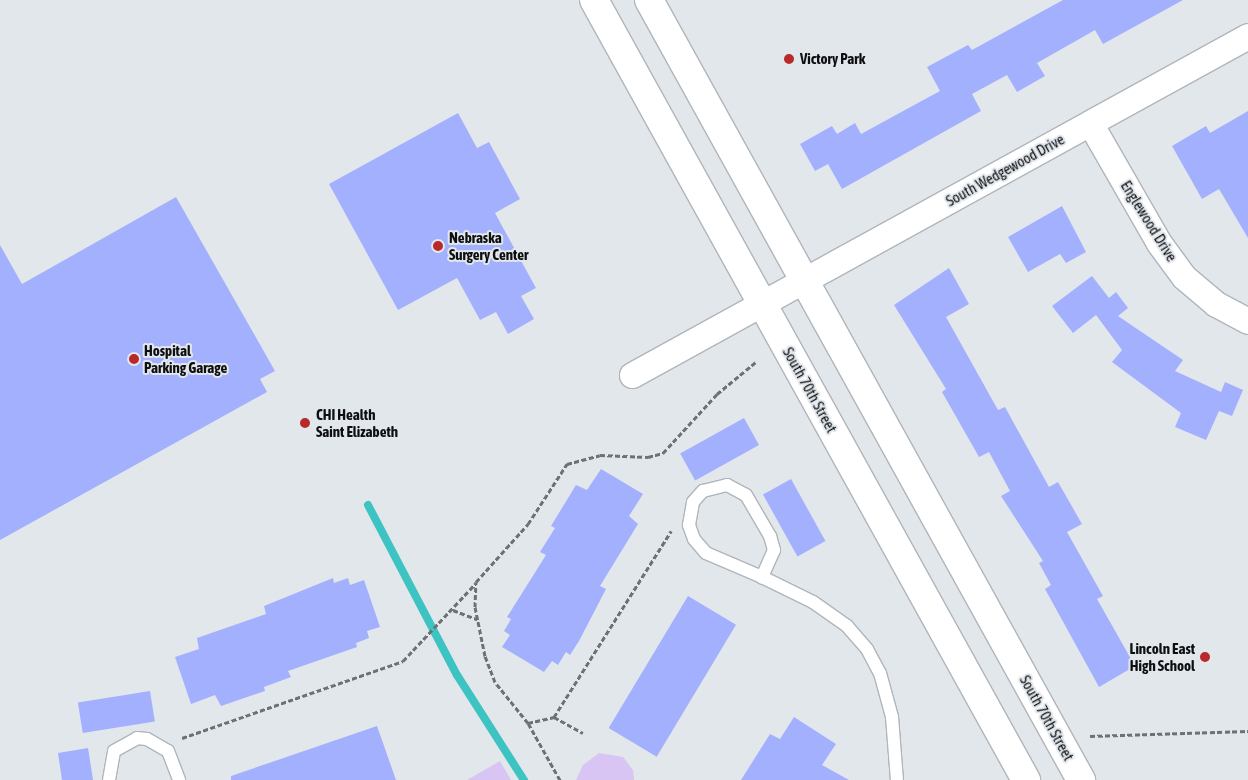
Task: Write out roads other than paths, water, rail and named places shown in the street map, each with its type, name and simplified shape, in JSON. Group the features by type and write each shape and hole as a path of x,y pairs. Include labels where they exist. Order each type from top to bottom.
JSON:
{"main road":[{"name":"South 70th Street","path":"594,0 1026,780"},
{"name":"South 70th Street","path":"649,0 1081,780"}],"street":[{"name":"South Wedgewood Drive","path":"632,376 1248,36"},
{"name":"Englewood Drive","path":"1090,123 1159,243 1184,277 1216,304 1248,321"}],"lane":[{"path":"762,577 774,550 746,495 727,485 703,491 689,514 700,548 813,602 847,626 867,649 886,690 897,780"},
{"path":"109,780 108,764 114,751 137,738 147,739 168,752 178,780"}],"waterway":[{"path":"368,505 457,675 524,780"}],"place":[{"name":"Victory Park","path":"789,59"},
{"name":"Nebraska Surgery Center","path":"438,246"},
{"name":"Hospital Parking Garage","path":"134,359"},
{"name":"CHI Health Saint Elizabeth","path":"305,423"},
{"name":"Lincoln East High School","path":"1205,657"}]}
